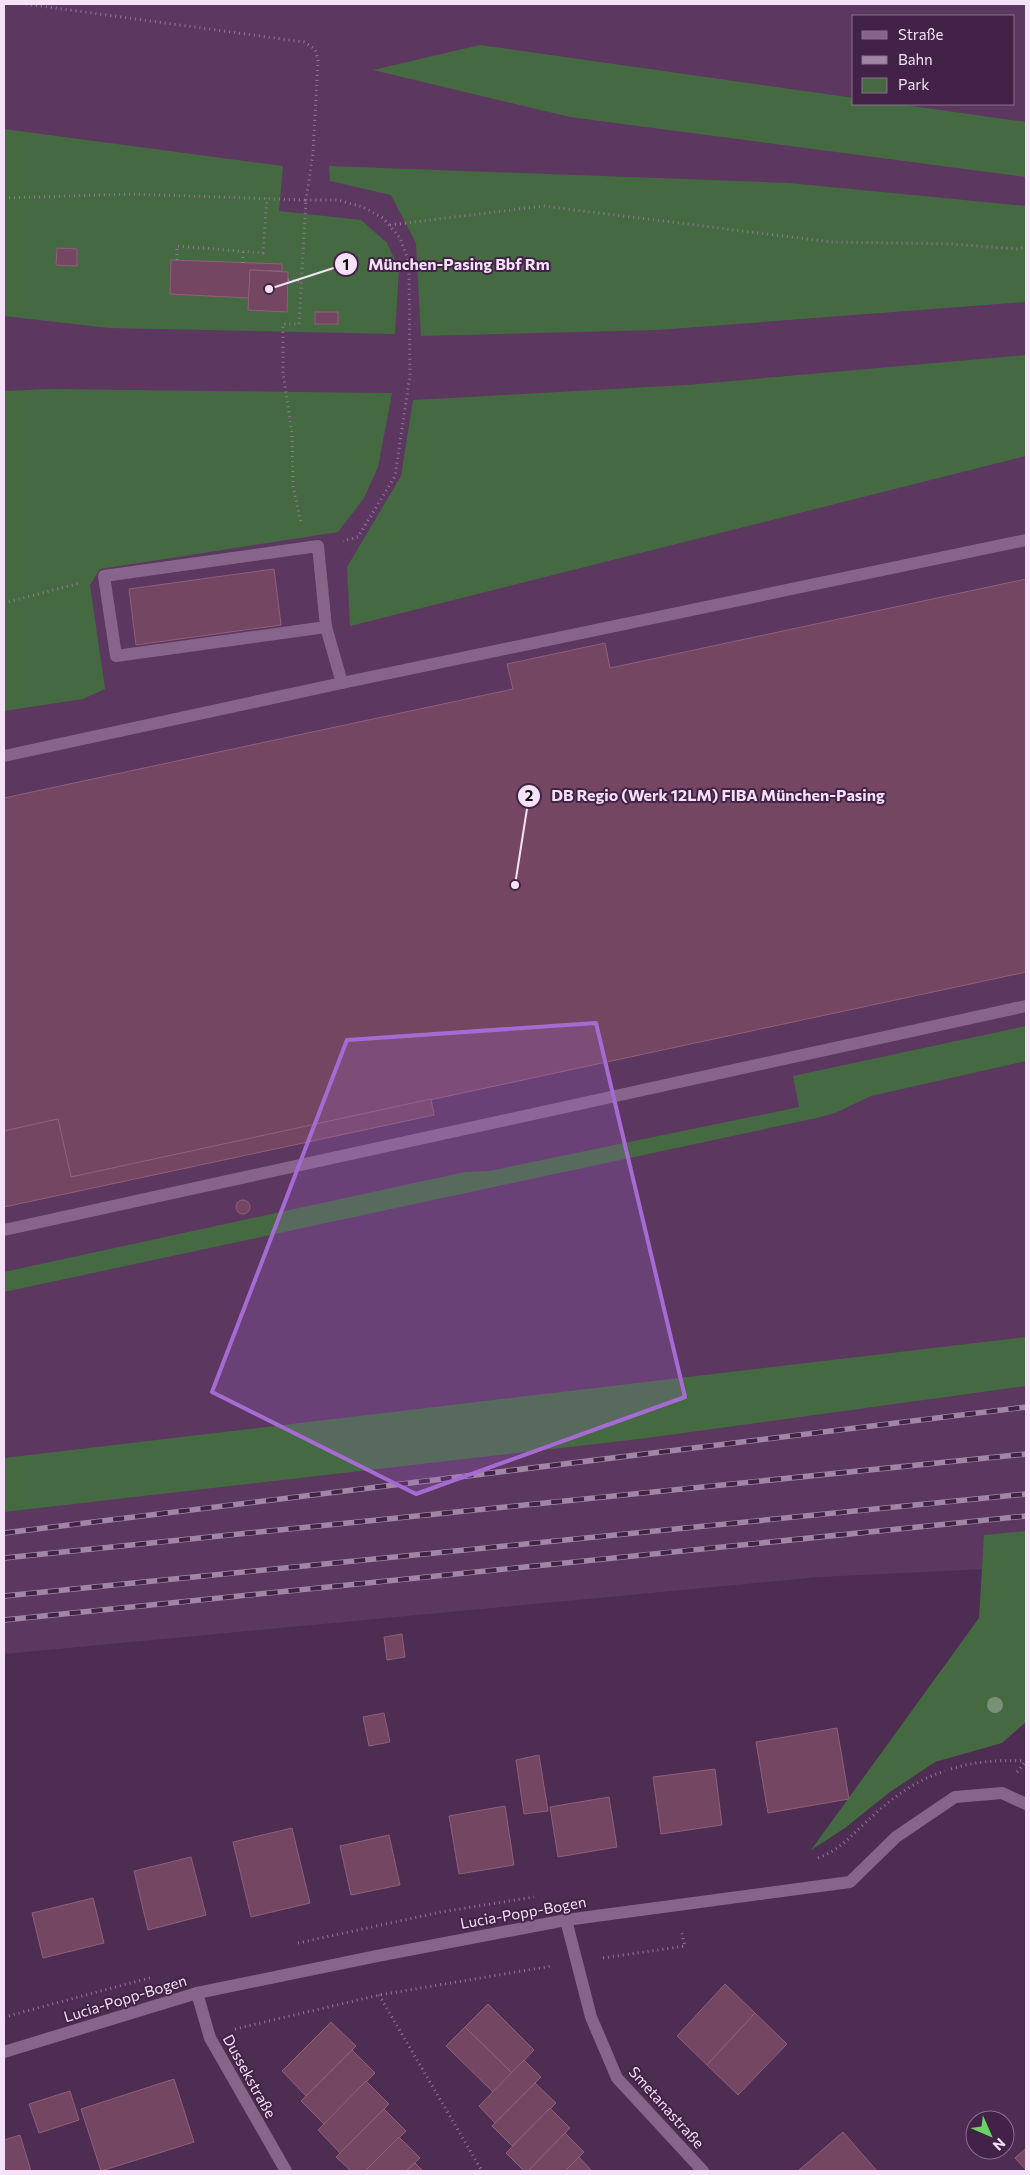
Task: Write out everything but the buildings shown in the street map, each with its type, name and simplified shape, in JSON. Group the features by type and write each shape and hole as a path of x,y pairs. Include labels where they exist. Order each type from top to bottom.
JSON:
{"street":[{"path":"4,756 342,683 1026,540"},
{"path":"326,627 116,656 104,576 318,546 326,627 342,683"},
{"path":"6,1228 1026,1006"},
{"name":"Lucia-Popp-Bogen","path":"4,2052 197,1993 377,1956 566,1920 850,1882 896,1837 954,1798 1002,1793 1026,1804"},
{"name":"Smetanastraße","path":"566,1920 591,2017 617,2078 703,2171"},
{"name":"Dussekstraße","path":"197,1993 210,2038 286,2171"}],"path":[{"path":"4,198 131,194 306,200 338,200 363,207 383,218 400,238 409,262 410,374 395,476 358,537 318,546 305,540 293,486 292,433 283,373 283,324 299,324 306,200 315,130 318,60 315,49 304,42 26,4"},
{"path":"177,260 177,246 263,253 267,198"},
{"path":"389,225 542,206 831,242 951,244 1026,248"},
{"path":"243,252 243,263"},
{"path":"288,280 302,281"},
{"path":"4,603 104,576"},
{"path":"813,1860 832,1852 844,1844 863,1824 900,1792 917,1782 967,1764 994,1760 1026,1761"},
{"path":"288,1945 441,1912 536,1897"},
{"path":"228,2023 234,2030 379,1995 685,1946 676,1905"},
{"path":"4,2017 160,1975"},
{"path":"379,1995 482,2171"}],"highlighted area":[{"path":"596,1023 685,1397 416,1494 212,1392 347,1040"}],"shaded area":[{"path":"4,4 1026,4 1026,1567 820,1577 4,1654"}],"green space":[{"path":"480,45 852,98 852,105 905,105 1026,122 1026,177 570,117 373,70"},
{"path":"4,129 283,166 279,211 361,220 387,243 399,269 395,334 109,328 4,316"},
{"path":"329,166 789,183 1026,206 1026,302 657,330 421,336 416,243 391,195 330,181"},
{"path":"1026,355 1026,456 350,626 347,567 401,476 413,400 687,385"},
{"path":"50,389 392,393 378,467 364,498 338,532 100,569 90,585 105,689 83,699 4,711 4,391"},
{"path":"1026,1026 1026,1061 871,1096 835,1113 816,1118 4,1292 4,1272 465,1172 489,1171 799,1107 793,1076"},
{"path":"1026,1337 1026,1386 639,1439 4,1512 4,1458"},
{"path":"1026,1531 1026,1722 1002,1743 935,1762 890,1792 845,1828 811,1850 979,1618 984,1535"}],"railway":[{"path":"4,1533 1026,1407"},
{"path":"4,1558 1026,1454"},
{"path":"4,1596 1026,1494"},
{"path":"4,1620 1026,1516"}],"place":[{"name":"München-Pasing Bbf Rm","path":"269,289"},
{"name":"DB Regio (Werk 12LM) FIBA München-Pasing","path":"515,885"}]}
